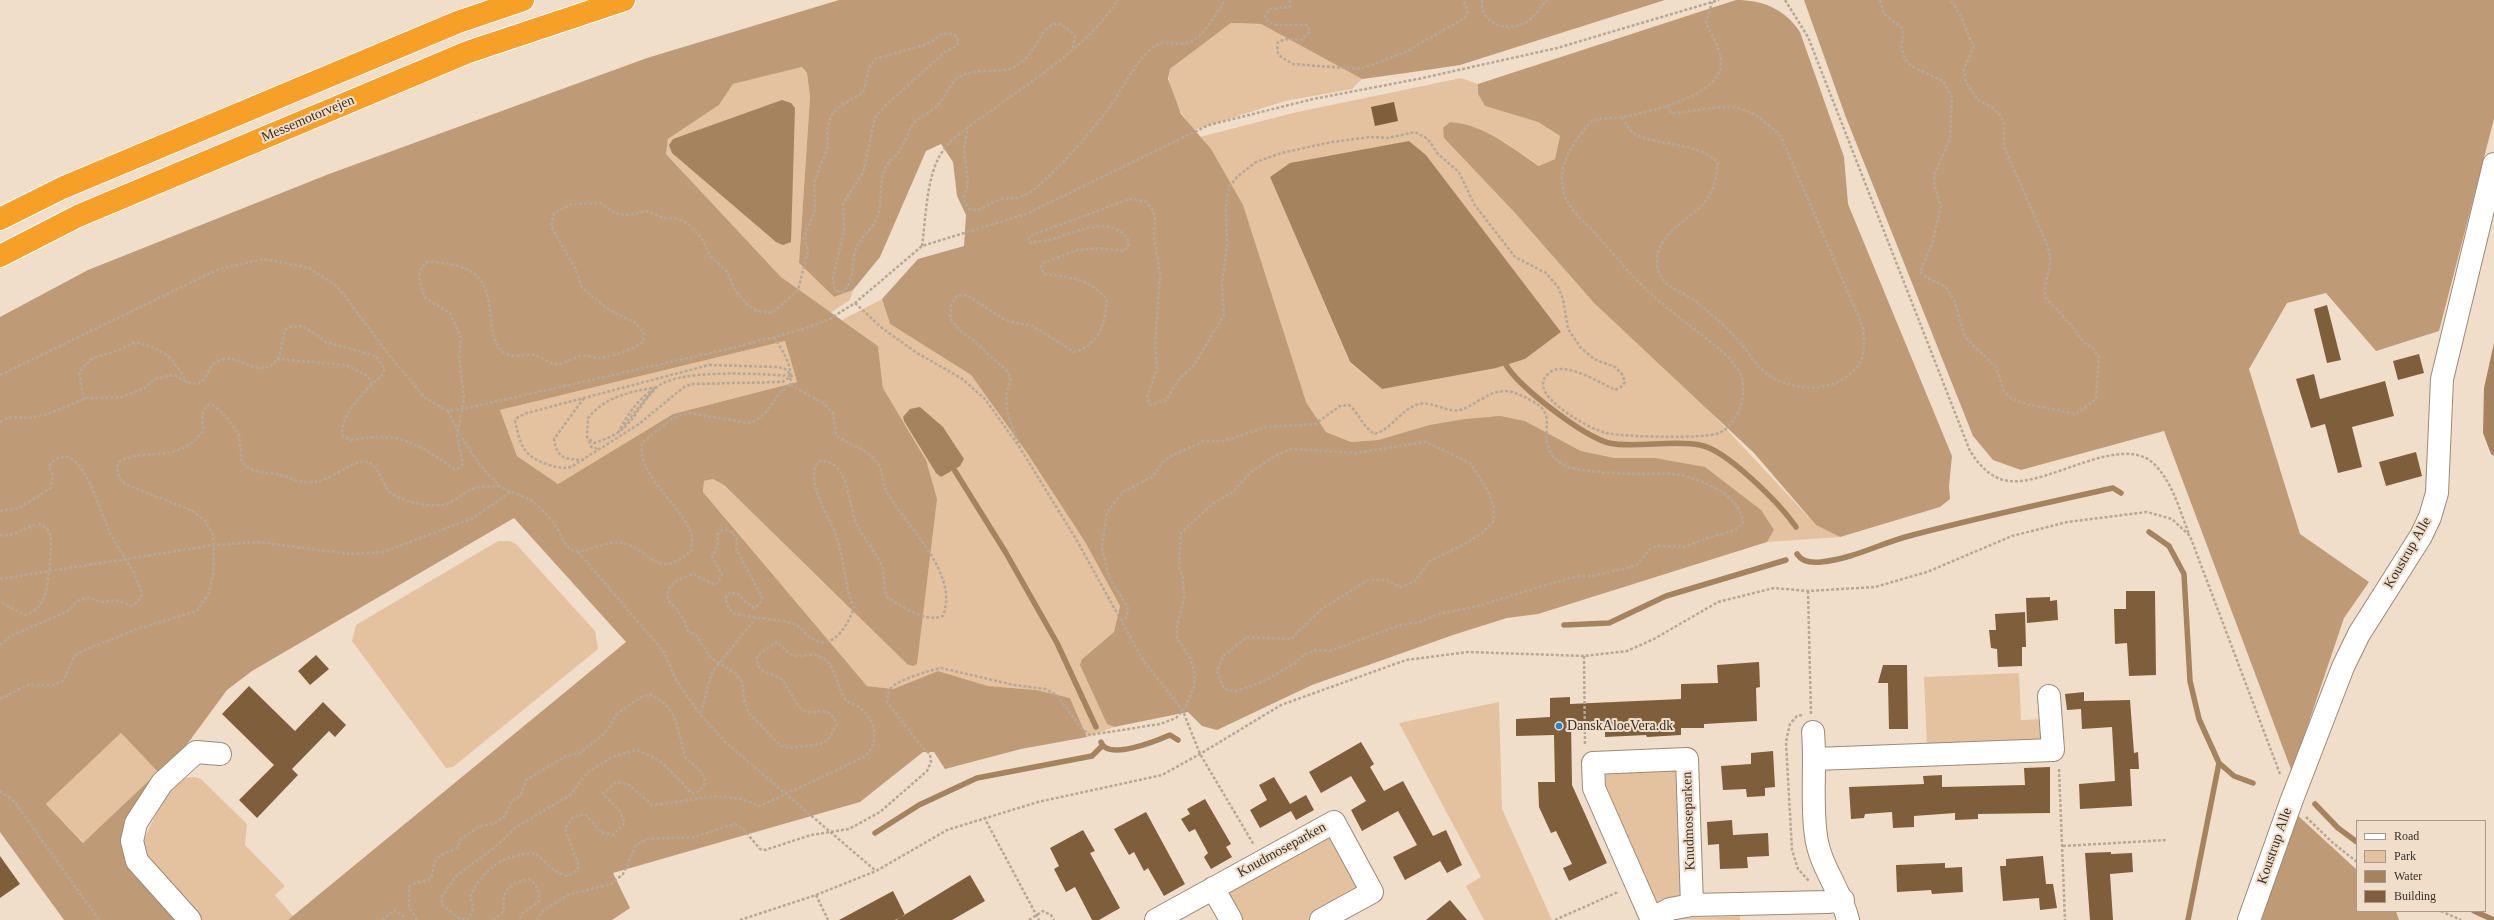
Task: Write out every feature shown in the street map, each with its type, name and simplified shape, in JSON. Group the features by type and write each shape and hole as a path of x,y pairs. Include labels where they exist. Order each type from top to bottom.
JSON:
{"highway":[{"path":"0,219 62,188 429,34 523,0"},
{"name":"Messemotorvejen","path":"0,256 78,216 468,52 624,0"}],"street":[{"name":"Koustrup Alle","path":"2249,920 2291,802 2343,667 2359,634 2421,536 2430,517 2437,493 2442,379 2494,164"},
{"path":"1815,759 2053,750 2049,696"},
{"path":"1814,720 1816,836 1824,870 1846,910"},
{"path":"190,920 137,861 132,841 136,823 162,783 196,752 220,754"},
{"name":"Knudmoseparken","path":"1593,762 1687,759 1692,905"},
{"path":"1593,762 1594,788 1635,884 1652,919 1670,909 1692,905 1827,902 1846,910"},
{"name":"Knudmoseparken","path":"1156,920 1334,822 1372,892 1321,920"},
{"path":"1213,888 1231,920"}],"path":[{"path":"922,246 934,170 948,144 968,126 1072,51 1110,12 1118,0"},
{"path":"968,126 964,150 968,184 963,199 969,208 981,210 998,200 1023,196 1063,162 1111,105 1143,57 1153,47 1164,42 1179,44 1190,42 1199,36 1225,0"},
{"path":"1290,0 1290,7 1269,9 1265,17 1267,21 1275,25 1307,25 1310,31 1302,40 1286,39 1278,42 1277,51 1281,57 1292,64 1346,70 1360,69 1406,52 1465,18 1468,11 1463,0"},
{"path":"1482,0 1481,9 1489,21 1501,27 1515,26 1528,21 1548,0"},
{"path":"448,411 463,409 774,337 828,320 855,303 922,246 1026,214 1209,125 1313,99 1418,79 1557,48 1719,0"},
{"path":"1786,0 1808,37 1970,451 1979,465 1992,475 2008,482 2029,481 2114,454 2138,455 2155,465 2169,485 2190,536 2291,802 2333,843 2356,861"},
{"path":"1880,0 1884,14 1902,28 1903,36 1900,47 1905,59 1911,66 1943,80 1952,98 1950,139 1935,173 1934,184 1941,206 1932,244 1920,272 1926,277 1946,287 1954,300 1965,337 1996,367 2004,391 2011,398 2026,404 2076,414 2096,399 2099,357 2092,347 2084,342 2072,326 2044,297 2044,285 2052,262 2048,247 2004,147 2004,124 2000,115 1992,107 1978,100 1966,82 1964,69 1974,46 1966,33 1957,11 1949,0"},
{"path":"1020,448 1007,407 1007,388 1011,381 1008,372 983,351 974,340 959,330 950,318 951,306 957,295 968,296 1008,321 1033,326 1074,352 1086,349 1101,329 1106,317 1107,299 1094,286 1074,278 1044,274 1041,267 1043,263 1078,250 1100,248 1123,252 1128,247 1129,242 1119,230 1101,226 1077,230 1052,239 1032,243 1028,239 1032,235 1130,199 1145,202 1152,209 1155,217 1154,238 1160,273 1155,345 1157,369 1147,398 1150,405 1166,400 1180,378 1194,365 1224,315 1222,285 1227,244 1226,206 1229,187 1238,176 1256,162 1281,153 1340,141 1370,137 1388,138 1415,132 1428,139 1438,154 1459,172 1474,204 1515,257 1546,273 1558,287 1563,299 1568,329 1581,348 1594,359 1615,367 1622,374 1625,382 1622,387 1615,390 1561,367 1554,369 1544,378 1543,386 1548,396 1558,406 1582,423 1605,433 1632,437 1718,433 1734,421 1742,402 1741,377 1728,356 1650,292 1567,201 1562,180 1563,165 1583,131 1592,121 1605,117 1622,116 1677,103 1708,86 1717,78 1721,68 1720,59 1706,23 1712,2"},
{"path":"0,422 11,417 28,418 48,414 84,400 121,397 145,388 154,379 174,375 188,384 200,383 206,379 217,362 225,359 260,368 269,366 277,359 286,330 290,327 303,326 326,342 376,356 385,369 382,375 354,405 342,426 343,436 348,440 369,436 395,436 436,456 454,469 459,468 463,464 458,447 458,430 463,409 464,386 459,357 461,338 450,313 425,298 419,280 419,271 427,262 470,269 478,276 484,287 495,341 506,353 514,356 535,355 546,362 558,364 582,356 600,358 635,347 643,342 644,334 636,323 609,310 582,288 575,268 551,226 551,219 554,213 565,207 572,204 600,203 615,213 627,215 647,211 664,218 679,219 688,224 701,237 710,256 726,270 735,290 748,305 757,311 772,313 798,290 808,251 804,238 815,210 814,182 828,147 827,129 831,116 840,106 860,95 864,90 869,68 875,59 927,44 942,34 954,34 959,42 955,48 945,52 884,106 875,118 863,173 842,204 844,228 833,278 835,289 839,292 843,292 851,282 855,250 861,238 874,222 879,210 885,168 902,147 913,124 937,106 953,82 973,72 997,72 1013,69 1025,59 1041,33 1050,26 1059,24 1067,27 1075,37 1072,51"},
{"path":"1622,116 1635,134 1713,156 1718,163 1717,176 1706,201 1689,218 1673,228 1662,240 1657,265 1664,282 1698,302 1736,338 1755,364 1775,379 1800,387 1821,389 1848,376 1858,366 1865,353 1863,327 1781,137 1773,127 1742,110 1730,107 1688,113 1671,113 1667,105"},
{"path":"0,375 219,269 263,259 309,268 337,286 390,356 425,398 448,411 474,455 500,486 535,504 556,525 566,544 572,550 578,552 664,652 676,680 700,714 724,740 830,833 876,871"},
{"path":"855,303 900,341 961,378 985,399 1020,448 1076,539 1119,620 1143,660 1183,711 1200,754 1263,861"},
{"path":"774,337 787,359 792,376 790,385"},
{"path":"84,400 79,372 93,358 120,350 135,342 154,347 175,362 188,384"},
{"path":"277,359 346,365 368,376 372,384"},
{"path":"709,365 778,367 786,369 792,376 782,382 692,384 684,388 639,424 602,449 585,460 564,469 534,460 527,456 522,447 515,421 518,417 527,413 709,365"},
{"path":"618,434 622,424 644,395 657,387 682,377 706,374 746,373 792,376"},
{"path":"578,552 608,542 622,543 658,563 670,564 681,560 691,551 692,536 670,499 651,479 642,458 642,443 674,417 689,413 748,423 757,421 776,401 783,388 790,385"},
{"path":"417,920 409,906 409,887 414,883 427,881 433,875 435,862 443,854 458,847 460,840 479,826 493,824 504,817 511,802 521,795 526,780 566,756 579,754 605,733 617,714 644,696 650,694 661,700 676,717 686,759 699,768 704,776 705,784 702,788 698,792 691,794 684,784 676,779 658,760 636,750 612,757 588,772 570,795 515,828 494,848 457,875 442,896 442,905 448,912 460,919 468,919 473,913 474,905 470,897 479,879 500,862 517,854 535,853 559,875 566,876 575,873 579,866 565,829 573,817 585,814 601,832 614,835 620,830 625,823 620,811 604,794 616,782 628,784 652,805 674,804 709,796 730,796 760,806 864,757 871,750 876,734 875,728 860,707 846,701 836,683 834,671 828,662 812,654 792,654 776,642 757,656 758,668 764,673 781,679 790,696 804,711 829,713 834,717 837,724 828,740 820,744 791,748 781,746 749,713 744,700 742,682 735,673 718,664 711,658 696,636 687,630 685,622 676,608 668,600 666,593 670,586 679,579 694,574 712,584 717,584 722,575 712,557 718,545 716,535 722,530 732,530 737,538 736,548 762,597 760,604 754,608 744,601 740,595 731,592 726,596 726,604 729,610 735,614 794,624 812,639 823,642 832,640 842,633 848,625 854,608 846,590 843,561 836,536 818,495 814,477 815,466 819,461 827,460 836,466 844,478 858,526 882,566 883,588 887,598 920,615 935,619 943,616 947,605 936,561 885,489 878,465 863,448 836,435 833,413 822,402 790,385"},
{"path":"587,437 594,443 618,434 627,426 657,387"},
{"path":"602,449 596,450 591,447 587,437 588,418 603,402 623,394 657,387"},
{"path":"536,920 543,911 567,894 611,884 623,874 636,845 647,839 694,837 735,824 744,830 760,849 765,850 812,835 849,829 880,812 927,771 931,762 930,754 922,747 887,702 888,691 893,686 932,670 941,668 1014,685 1045,689 1057,694 1081,728 1090,735 1160,724 1176,718 1183,711 1194,687 1195,675 1190,658 1177,638 1177,626 1184,598 1183,579 1179,566 1181,533 1212,504 1232,494 1250,473 1281,453 1292,449 1315,449 1356,454 1424,442 1471,464 1488,491 1494,508 1493,522 1482,533 1468,543 1430,561 1414,582 1400,587 1387,580 1368,580 1322,609 1291,639 1247,637 1223,656 1217,672 1224,688 1236,692 1264,682 1294,664 1305,654 1316,650 1330,651 1400,625 1420,622 1438,614 1474,607 1577,576 1592,576 1627,568 1638,564 1650,549 1658,546 1684,547 1707,538 1736,530 1743,523 1742,514 1734,503 1718,490 1699,481 1674,474 1639,474 1569,468 1553,457 1548,447 1546,416 1543,410 1534,402 1517,393 1505,391 1492,393 1460,410 1431,404 1420,404 1407,410 1385,431 1375,434 1365,429 1355,411 1349,405 1340,406 1315,424 1266,427 1224,441 1204,441 1171,456 1163,462 1152,477 1122,492 1107,512 1102,549 1109,577 1128,608 1126,618 1119,620"},
{"path":"584,397 554,439 555,449 560,455 567,459 585,460"},
{"path":"0,699 27,685 53,685 64,680 74,657 108,639 197,611 209,593 213,574 214,545 212,533 205,520 193,511 127,485 121,480 117,473 118,462 129,457 174,453 196,441 203,430 202,418 204,408 208,404 212,404 227,417 239,434 242,462 259,473 276,474 303,482 312,482 344,471 363,461 376,467 384,485 396,496 434,506 447,504 475,488 500,486"},
{"path":"0,510 19,508 51,488 53,476 49,466 56,458 63,455 70,457 79,464 102,511 109,533 137,576 142,595 138,602 131,606 116,600 102,602 89,598 76,601 68,611 9,637 0,645"},
{"path":"0,578 214,545 258,542 350,554 383,552 471,519 511,491"},
{"path":"740,920 816,895 876,871 948,830 984,817 1038,802 1162,775 1281,705 1406,660 1468,652 1584,656 1627,651 1654,639 1718,602 1774,588 1808,591 1876,588 1927,572 2012,536 2067,522 2147,512 2172,519 2190,536"},
{"path":"0,535 24,531 31,525 39,524 50,532 51,539 50,571 44,601 34,612 25,615 0,602"},
{"path":"1808,591 1814,720"},
{"path":"700,714 712,672 757,617"},
{"path":"1584,656 1585,749 1593,762"},
{"path":"2053,750 2059,760 2065,920"},
{"path":"0,791 14,801 99,920"},
{"path":"984,817 1039,920"},
{"path":"2063,846 2166,840"},
{"path":"493,920 504,911 502,895 505,891 529,879 535,883 539,891 538,901 521,915 520,920"},
{"path":"1555,920 1635,884"},
{"path":"816,895 828,920"},
{"path":"382,920 394,910 403,916 402,920"},
{"path":"1029,920 1036,914 1043,911 1051,915 1054,920"},
{"path":"2443,912 2461,920"}],"green space":[{"path":"1231,23 1261,24 1362,79 1352,89 1285,101 1194,130 1184,117 1175,101 1170,85 1170,69"},
{"path":"802,67 807,73 810,97 799,263 834,297 853,290 850,300 830,313 781,277 666,154 668,139 719,105 733,84"},
{"path":"1461,78 1478,84 1478,94 1485,106 1538,122 1560,136 1555,159 1540,166 1504,142 1444,138 1515,213 1594,303 1705,406 1816,525 1840,537 1767,542 1774,530 1655,458 1615,458 1581,451 1525,421 1429,425 1378,440 1351,442 1326,432 1306,402 1200,137 1293,113","holes":["1409,141 1426,155 1561,332 1525,359 1382,389 1350,363 1270,177"]},
{"path":"882,299 890,324 971,375 1027,453 1085,542 1120,606 1114,632 1082,659 1107,724 1114,727 1087,737 1070,698 1037,690 988,686 938,671 893,689 867,686 703,492 704,481 713,479 724,485 907,664 926,460 883,388 878,346 842,320"},
{"path":"785,341 797,382 673,414 558,484 517,456 500,410"},
{"path":"498,541 510,541 516,544 595,631 598,649 453,767 446,768 352,641 356,625"},
{"path":"2019,673 2021,720 2047,719 2047,742 1927,747 1924,677"},
{"path":"1499,702 1502,809 1552,920 1484,920 1466,886 1481,877 1399,723"},
{"path":"121,733 158,772 84,843 46,804"},
{"path":"1680,766 1687,901 1654,903 1600,770"},
{"path":"194,777 201,779 247,824 245,845 285,886 275,895 293,916 288,920 202,920 144,854 143,841 165,795 184,778"},
{"path":"1329,832 1361,892 1310,920 1237,920 1221,892"},
{"path":"1740,916 1740,920 1664,919"}],"shaded area":[{"path":"839,0 1665,0 1460,65 1362,79 1261,24 1231,23 1170,69 1168,79 1181,114 1211,149 1243,205 1306,402 1326,432 1351,442 1378,440 1429,425 1465,419 1500,416 1525,421 1581,451 1615,458 1655,458 1705,467 1761,510 1774,530 1767,542 1538,614 1507,618 1453,635 1312,685 1217,730 1202,726 1188,712 1114,727 1107,724 1080,665 1082,659 1114,632 1120,606 1085,542 1027,453 971,375 890,324 882,299 918,259 964,246 966,215 957,196 953,162 941,144 926,151 880,257 853,290 834,297 799,263 810,97 807,73 802,67 733,84 719,105 668,139 666,154 781,277 878,346 883,388 926,460 937,499 917,664 913,666 907,664 724,485 713,479 704,481 703,492 867,686 893,689 938,671 988,686 1037,690 1070,698 1087,737 1021,749 945,769 934,752 923,752 860,802 613,873 630,908 612,920 288,920 626,642 514,518 252,671 227,690 185,747 142,796 124,836 124,860 179,920 64,920 0,832 0,317 88,270 329,174 647,58","holes":["785,341 797,382 673,414 558,484 517,456 500,410","121,733 158,772 83,843 46,804"]},
{"path":"1736,0 1746,0 1772,7 1787,17 1800,32 1844,157 1848,204 1952,456 1949,486 1950,499 1940,507 1840,537 1816,525 1754,453 1594,303 1515,213 1444,138 1443,128 1450,122 1462,124 1474,127 1497,138 1539,166 1555,159 1560,136 1538,122 1485,106 1478,94 1478,84"},
{"path":"1804,0 2494,0 2494,119 2439,331 2376,351 2326,293 2287,303 2249,369 2300,534 2369,582 2344,618 2292,772 2164,431 2021,470 1993,460 1973,436 1845,115"},
{"path":"2294,812 2356,869 2356,912 2396,912 2399,920 2260,920"}],"water":[{"path":"782,100 791,103 795,108 791,242 783,245 776,242 672,153 669,145 673,139"},
{"path":"1409,141 1426,155 1561,332 1525,359 1496,368 1382,389 1350,362 1270,177 1290,163"},
{"path":"2494,343 2494,456 2491,454 2483,433 2484,388"},
{"path":"920,407 943,427 964,459 960,466 941,477 936,473 904,421 903,417 910,409"}],"building":[{"path":"1394,102 1398,121 1375,126 1371,107"},
{"path":"2327,305 2341,360 2327,363 2314,309"},
{"path":"2419,354 2424,373 2398,380 2393,361"},
{"path":"2314,374 2320,399 2385,381 2394,416 2352,427 2362,467 2338,473 2325,424 2311,428 2296,379"},
{"path":"2416,452 2422,476 2386,486 2379,462"},
{"path":"2126,591 2155,591 2156,675 2129,676 2127,643 2115,644 2114,609 2126,609"},
{"path":"2050,597 2050,601 2057,600 2058,620 2027,623 2026,598"},
{"path":"2025,612 2026,647 2022,647 2022,666 1998,667 1997,649 1991,648 1989,630 1996,630 1995,614"},
{"path":"316,655 329,669 310,685 298,671"},
{"path":"1759,662 1760,687 1756,688 1757,721 1704,724 1704,728 1681,728 1681,735 1647,737 1646,735 1605,737 1605,722 1571,722 1572,785 1607,863 1569,881 1563,868 1572,864 1556,831 1551,833 1539,807 1538,782 1555,782 1554,735 1516,736 1516,719 1550,717 1550,698 1570,697 1570,704 1681,699 1681,684 1718,683 1717,665"},
{"path":"1883,665 1907,665 1908,729 1889,729 1888,683 1878,683"},
{"path":"249,686 295,731 323,702 346,725 335,737 329,731 292,769 298,775 257,818 239,800 274,765 222,714"},
{"path":"2084,692 2084,701 2130,700 2134,753 2138,752 2139,769 2130,769 2132,806 2080,809 2079,784 2115,781 2112,727 2082,729 2081,709 2067,710 2065,694"},
{"path":"1361,742 1374,764 1370,767 1384,791 1403,781 1433,836 1446,830 1462,865 1447,873 1440,861 1405,880 1393,857 1417,845 1398,811 1362,831 1351,810 1366,801 1351,776 1321,793 1309,772"},
{"path":"1773,751 1775,787 1765,788 1765,796 1747,797 1746,789 1723,790 1721,766 1751,764 1751,753"},
{"path":"2050,767 2050,813 1978,814 1978,819 1955,820 1955,813 1914,816 1914,827 1893,828 1892,812 1865,814 1864,818 1851,819 1849,787 1924,784 1923,776 1942,775 1942,787 2025,785 2024,768"},
{"path":"1274,777 1290,804 1306,795 1314,810 1296,820 1291,811 1260,828 1250,810 1267,800 1259,785"},
{"path":"1205,799 1231,844 1226,847 1232,857 1211,869 1204,857 1208,853 1195,829 1189,832 1181,819 1190,814 1187,809"},
{"path":"1146,812 1185,884 1164,896 1148,868 1144,871 1134,852 1129,855 1114,829"},
{"path":"1732,820 1733,835 1768,833 1769,856 1747,857 1748,868 1720,869 1719,844 1708,845 1707,822"},
{"path":"1083,830 1095,851 1090,853 1120,908 1099,920 1092,920 1075,887 1066,892 1054,869 1059,866 1050,848"},
{"path":"2111,852 2111,854 2132,853 2133,872 2110,874 2113,920 2090,920 2085,853"},
{"path":"0,856 20,884 0,898"},
{"path":"2043,856 2046,884 2053,884 2057,908 2040,910 2039,898 2003,901 2000,866 2006,866 2006,859"},
{"path":"1945,863 1945,868 1962,867 1963,892 1932,894 1931,890 1897,892 1896,865"},
{"path":"970,875 985,901 952,920 896,920"},
{"path":"893,891 905,915 895,920 839,920"},
{"path":"1450,900 1467,920 1426,920"}],"waterway":[{"path":"1506,365 1513,375 1538,398 1569,421 1598,439 1619,445 1690,443 1711,449 1738,467 1752,479 1778,505 1796,527"},
{"path":"955,471 1006,553 1057,643 1096,727"},
{"path":"1797,554 1802,559 1811,562 1844,558 1909,536 2011,511 2113,488 2121,493"},
{"path":"2149,532 2169,546 2184,574 2190,681 2199,719 2219,763 2234,776 2253,783"},
{"path":"1564,625 1609,623 1666,596 1786,560"},
{"path":"1101,742 1105,747 1112,750 1122,750 1144,745 1170,735 1178,740"},
{"path":"875,833 919,805 977,778 1092,756 1102,746"},
{"path":"2188,920 2219,763"},
{"path":"2315,804 2338,828 2356,841"},
{"path":"2476,912 2494,920"}],"place":[{"name":"DanskAloeVera.dk","path":"1559,726"}]}
